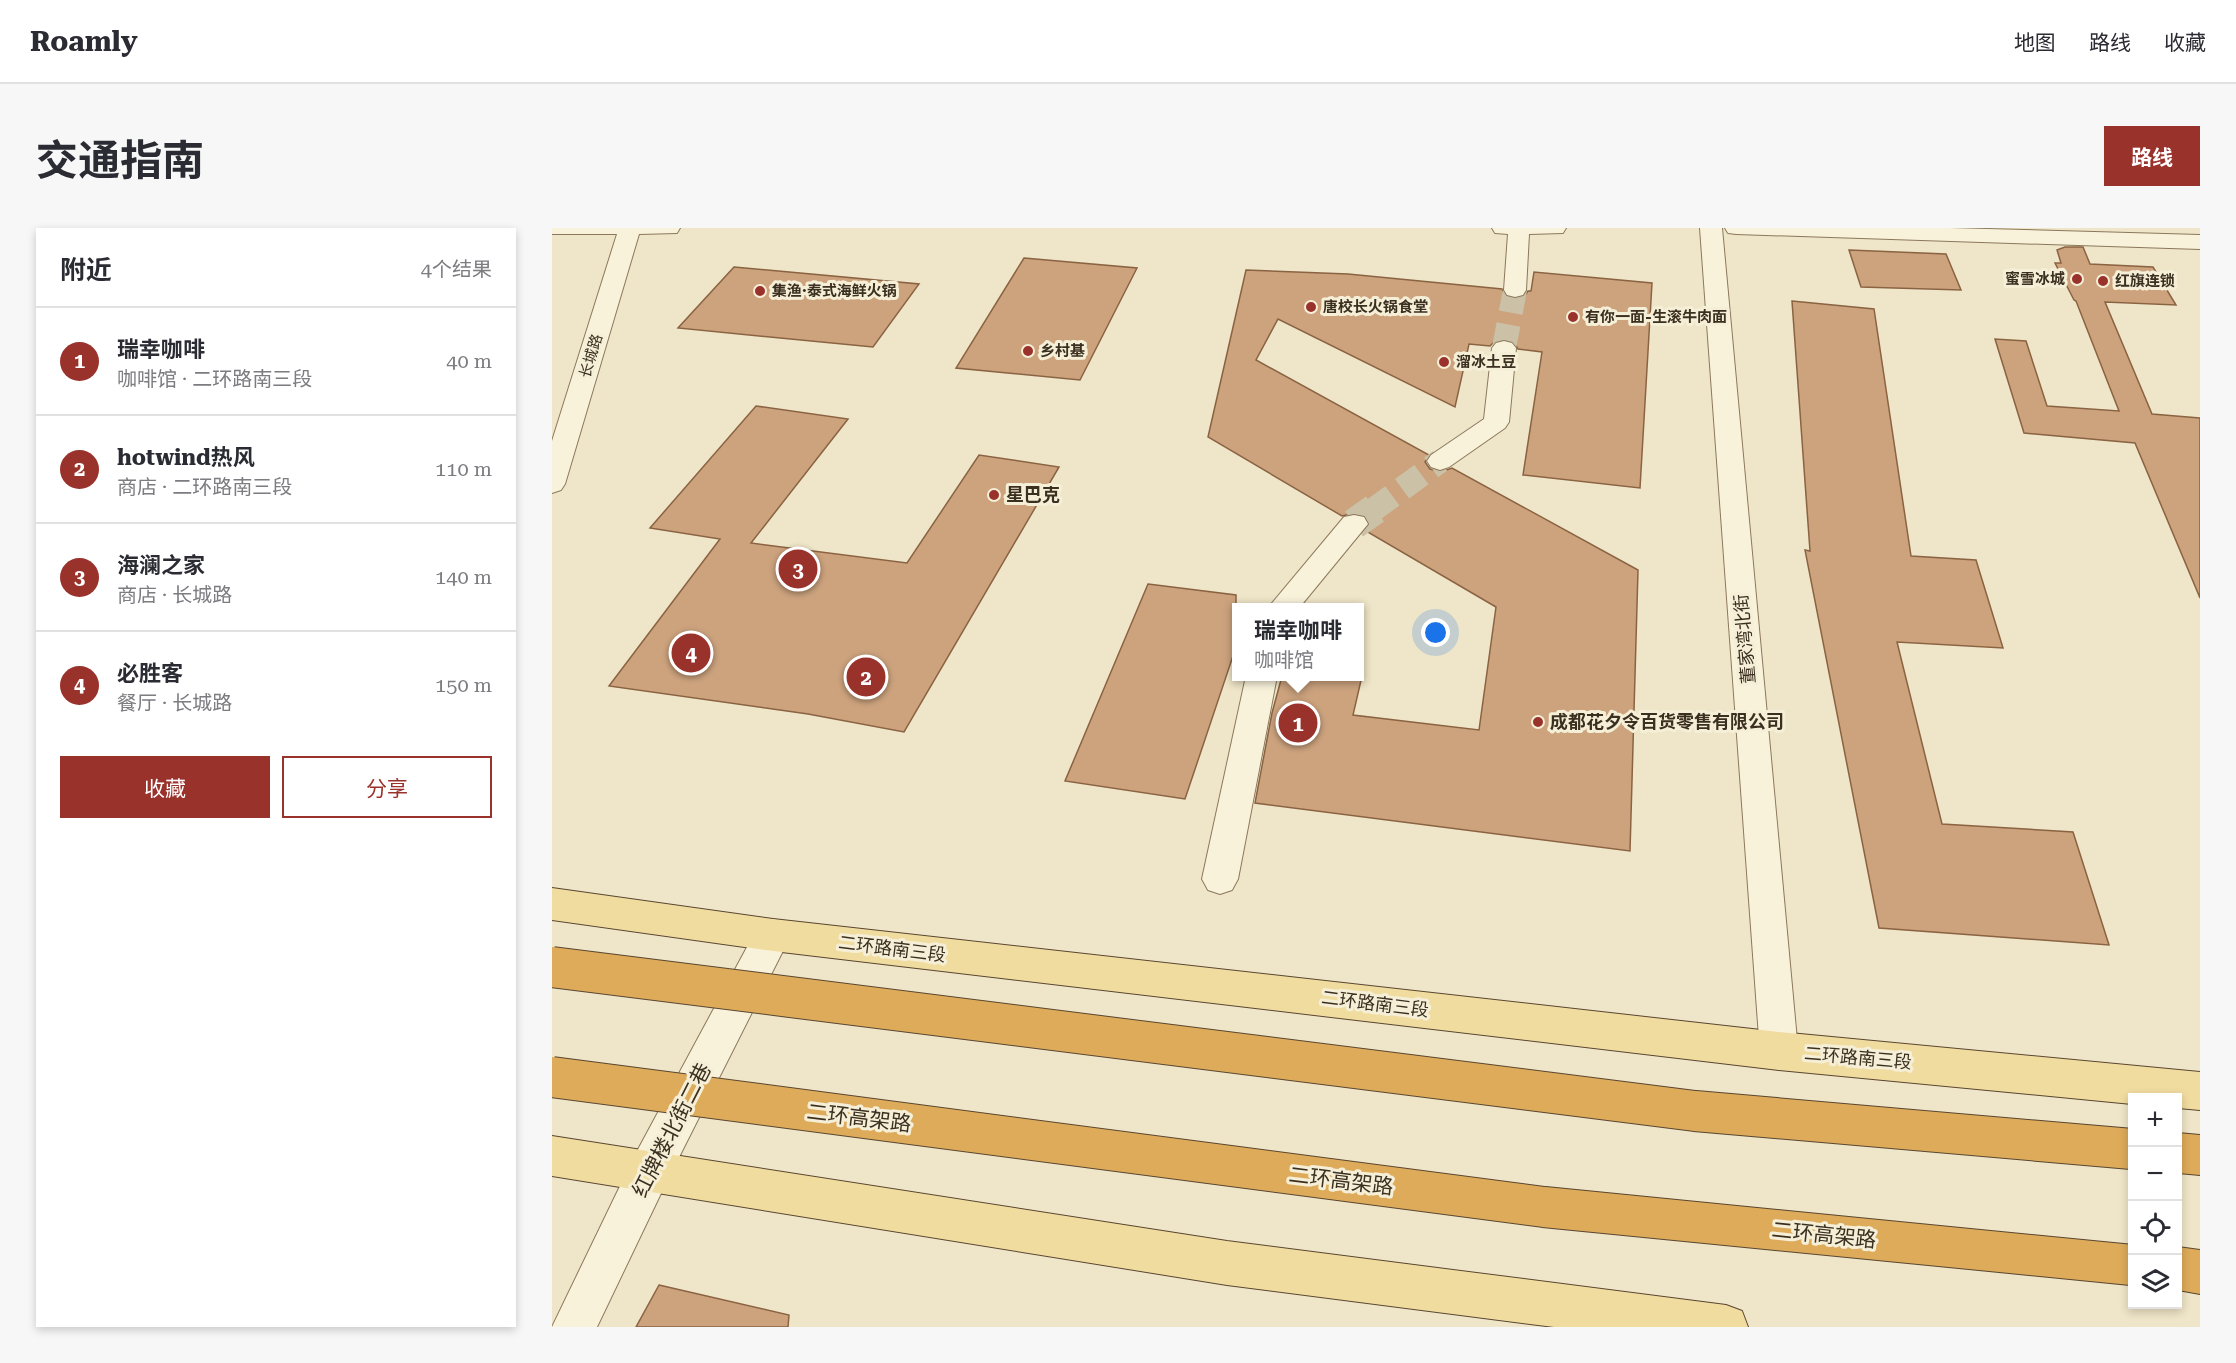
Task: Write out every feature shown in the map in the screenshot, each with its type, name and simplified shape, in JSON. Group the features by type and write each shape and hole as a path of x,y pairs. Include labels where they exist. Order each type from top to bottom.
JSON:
{"highway":[{"path":"552,967 1695,1111 2128,1149"},
{"name":"二环高架路","path":"552,1077 1544,1207 2128,1265"},
{"path":"2182,1153 2200,1155"},
{"path":"2182,1270 2200,1272"}],"main road":[{"name":"二环路南三段","path":"552,904 773,935 1779,1051 2200,1091"},
{"path":"552,1156 1227,1263 1726,1327"}],"street":[{"path":"552,228 669,228"},
{"name":"长城路","path":"552,484 630,228"},
{"path":"1503,228 1555,228"},
{"path":"1515,290 1519,228"},
{"name":"董家湾北街","path":"1711,228 1779,1051"},
{"path":"1736,228 2200,242"},
{"path":"1440,461 1496,422 1504,348"},
{"path":"1286,603 1354,524"},
{"path":"1220,879 1261,681"},
{"name":"红牌楼北街二巷","path":"574,1327 650,1170 773,935"}],"building":[{"path":"2065,247 2083,247 2090,264 2153,267 2176,305 2105,302 2152,414 2200,418 2200,598 2135,443 2024,433 1995,339 2026,341 2047,406 2119,411 2076,301 2055,263 2061,263 2057,250"},
{"path":"1849,250 1946,254 1961,290 1861,287"},
{"path":"1024,258 1137,268 1080,380 956,368"},
{"path":"734,267 919,284 873,347 678,328"},
{"path":"1246,270 1348,274 1502,289 1505,296 1514,299 1524,297 1528,291 1531,291 1534,272 1652,283 1640,488 1523,475 1542,352 1518,349 1513,341 1505,339 1495,341 1490,346 1469,344 1455,407 1278,319 1256,360 1429,455 1425,462 1430,469 1441,472 1452,468 1638,570 1630,851 1255,803 1272,713 1281,681 1361,681 1353,715 1479,730 1496,607 1366,531 1370,524 1364,515 1354,513 1342,516 1208,437"},
{"path":"1792,301 1874,309 1911,556 1976,560 2003,648 1897,642 1942,824 2073,832 2109,945 1879,928 1805,550 1810,551"},
{"path":"756,406 848,419 751,543 907,563 979,455 1059,467 904,732 808,714 609,686 720,539 650,528"},
{"path":"1148,584 1236,595 1236,603 1232,603 1232,659 1185,799 1065,781"},
{"path":"659,1285 789,1315 788,1327 636,1327"}],"tunnel":[{"path":"1504,348 1515,290"},
{"path":"1373,510 1440,461"},
{"path":"1354,524 1375,509"}],"place":[{"name":"蜜雪冰城","path":"2077,279"},
{"name":"红旗连锁","path":"2103,281"},
{"name":"集渔·泰式海鲜火锅","path":"760,291"},
{"name":"唐校长火锅食堂","path":"1311,307"},
{"name":"有你一面-生滚牛肉面","path":"1573,317"},
{"name":"乡村基","path":"1028,351"},
{"name":"溜冰土豆","path":"1444,362"},
{"name":"星巴克","path":"994,495"},
{"name":"海澜之家","path":"798,569"},
{"name":"必胜客","path":"691,653"},
{"name":"hotwind热风","path":"866,677"},
{"name":"成都花夕令百货零售有限公司","path":"1538,722"},
{"name":"瑞幸咖啡","path":"1298,723"}]}
